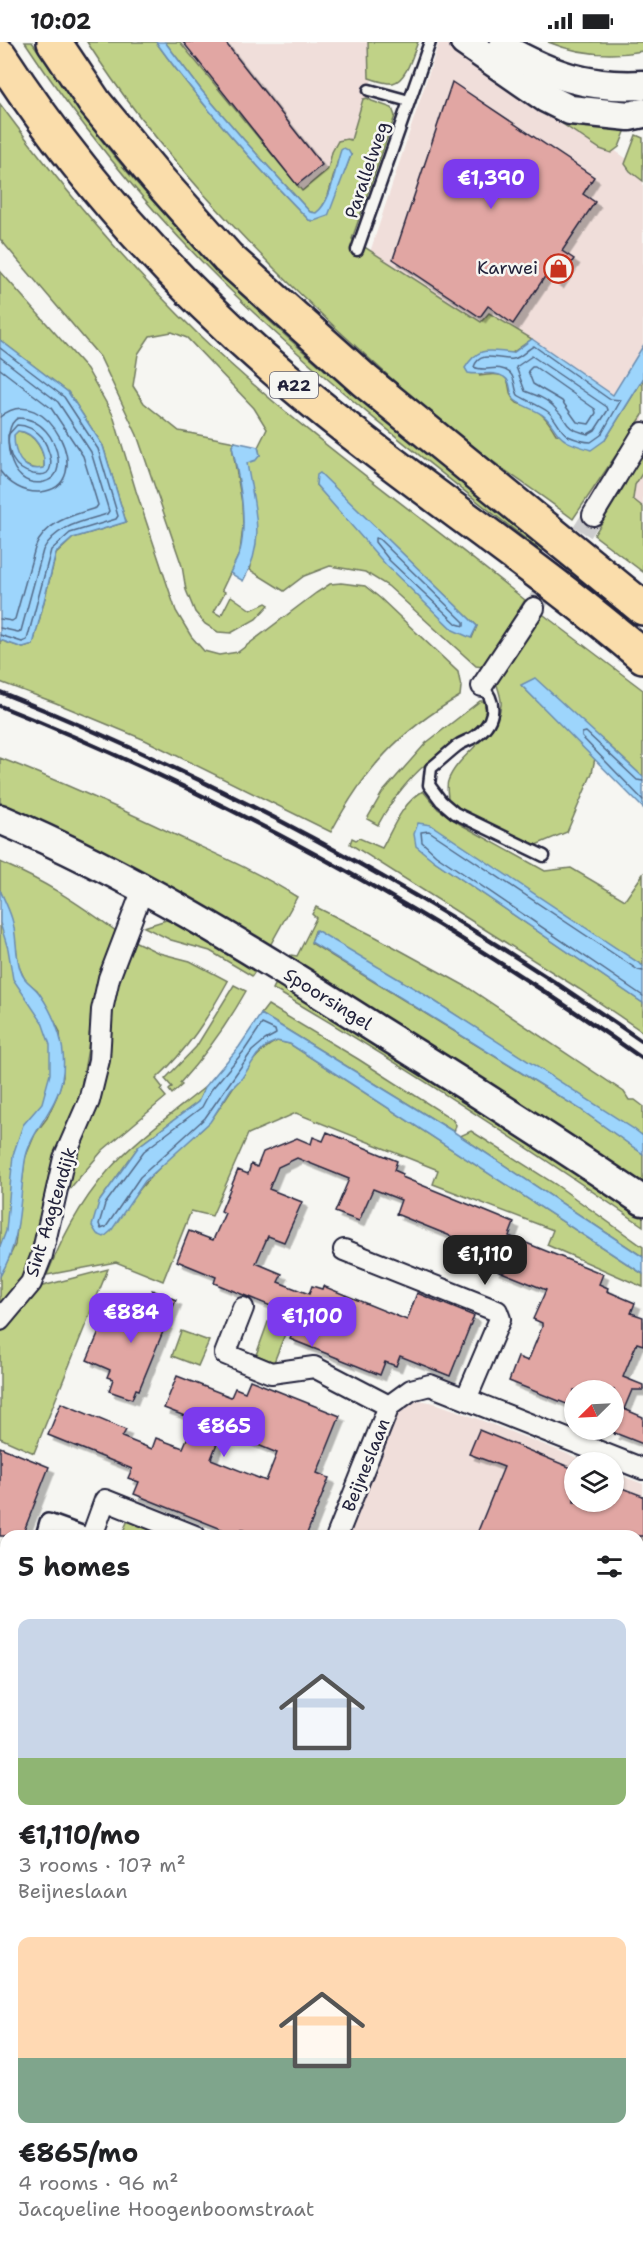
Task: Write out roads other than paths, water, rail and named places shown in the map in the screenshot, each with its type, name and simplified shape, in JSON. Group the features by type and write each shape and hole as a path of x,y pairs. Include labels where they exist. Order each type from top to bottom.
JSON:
{"highway":[{"name":"A22","path":"54,42 95,103 228,258 365,381 643,608"},
{"name":"A22","path":"0,56 73,157 130,226 199,299 284,377 360,439 643,656"}],"main road":[{"path":"465,42 546,98 570,110 629,116 643,113"},
{"path":"491,42 536,67 575,80 601,84 643,85"},
{"name":"Spoorsingel","path":"0,819 40,836 143,889 327,997 573,1153 643,1202"}],"street":[{"path":"592,515 643,434"},
{"path":"482,686 534,608"},
{"name":"Sint Aagtendijk","path":"0,1320 31,1283 42,1255 64,1158 89,1101 99,1060 102,1010 109,978 143,889"},
{"path":"344,1250 497,1311 500,1319 466,1399"},
{"path":"243,1308 225,1354 271,1373 314,1367 389,1406"},
{"name":"Beijneslaan","path":"339,1530 389,1406 411,1390 430,1385 643,1469"},
{"path":"94,1530 105,1500 180,1530"},
{"path":"46,1530 48,1522 70,1530"}],"lane":[{"name":"Parallelweg","path":"357,250 429,42"},
{"path":"369,90 409,101"},
{"path":"482,686 494,705 492,717 474,737 459,745 431,768 429,785 441,801 455,813 544,856"}],"water":[{"path":"156,42 165,42 202,91 310,212 316,213 322,207 330,192 341,150 344,148 348,150 351,155 328,216 314,221 309,220 229,134"},
{"path":"532,339 613,395 643,346 643,379 605,440 591,450 565,440 544,416 515,400 508,381 504,377 496,374 468,373 465,368 480,353 491,351 513,353"},
{"path":"0,340 68,392 103,446 126,522 73,538 56,553 33,645 23,648 0,640","holes":["18,431 24,432 38,444 43,456 44,468 36,469 24,465 17,455 14,435"]},
{"path":"235,442 258,447 260,455 256,460 247,463 257,523 257,537 255,551 243,581 230,573 240,551 243,525 242,498 232,446"},
{"path":"320,473 477,626 471,638 453,630 386,565 316,485 317,475"},
{"path":"535,678 643,777 643,808 521,685"},
{"path":"418,823 431,825 643,966 643,1003 433,860 416,846 414,834"},
{"path":"0,890 14,925 20,969 51,1012 59,1034 63,1068 59,1090 28,1150 16,1234 0,1276 0,1247 6,1231 13,1155 23,1125 42,1103 50,1074 50,1045 42,1022 13,979 8,949 0,923"},
{"path":"316,930 417,990 634,1129 643,1136 643,1154 580,1109 311,942"},
{"path":"261,1014 454,1132 643,1257 643,1274 290,1044 277,1041 268,1045 257,1055 210,1122 145,1181 111,1231 104,1237 97,1234 92,1226 99,1202 139,1146 198,1102 205,1087 239,1047"}],"tunnel":[{"path":"534,608 593,515"}],"railway":[{"path":"0,692 168,765 332,848 490,941 643,1042"},
{"path":"0,706 85,741 169,780 332,863 490,957 643,1059"}],"place":[{"name":"Karwei","path":"559,268"}]}
